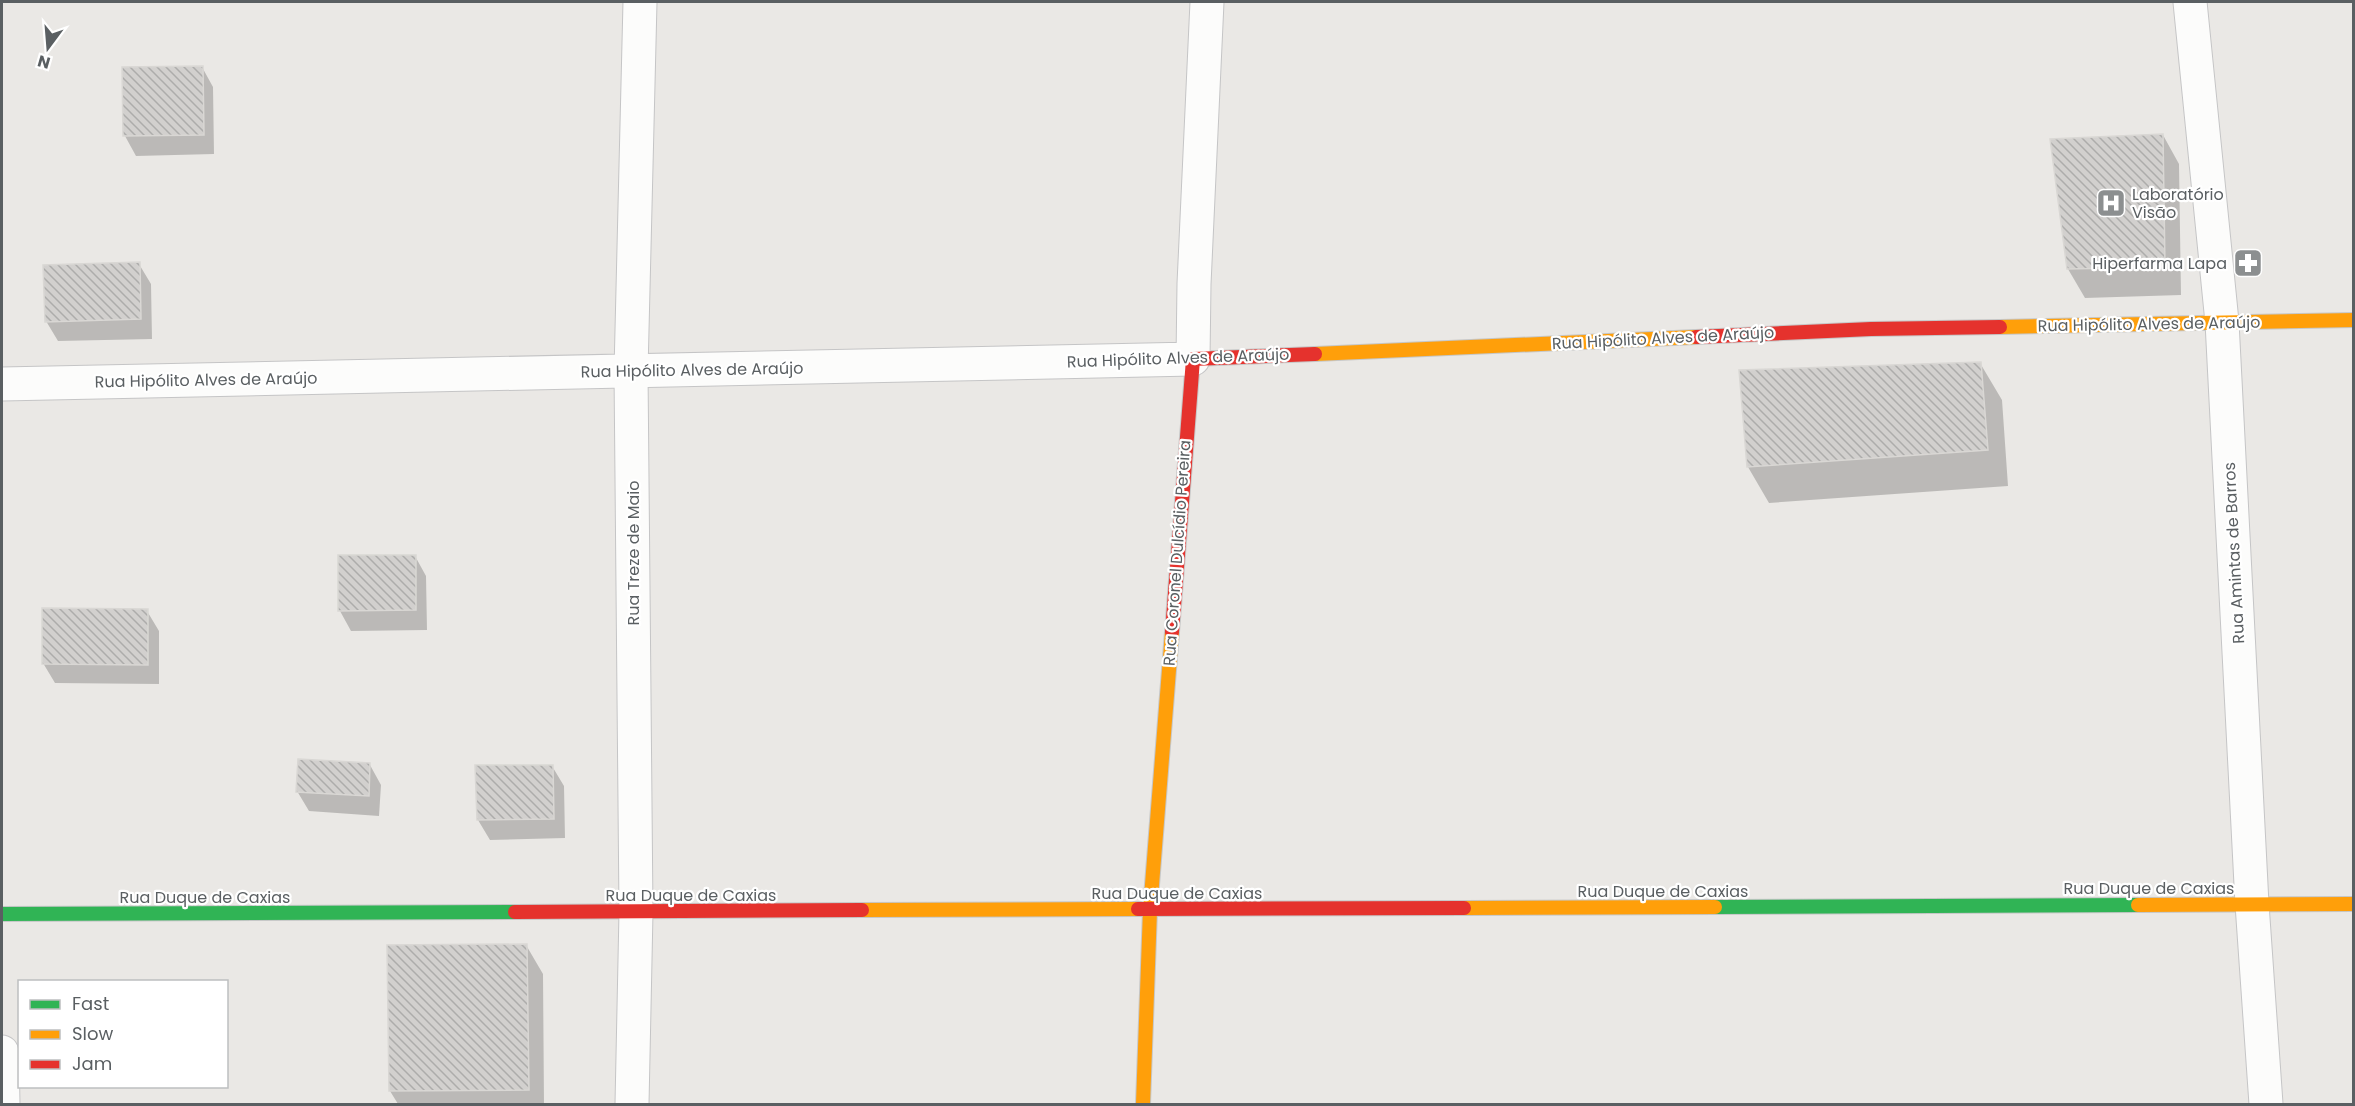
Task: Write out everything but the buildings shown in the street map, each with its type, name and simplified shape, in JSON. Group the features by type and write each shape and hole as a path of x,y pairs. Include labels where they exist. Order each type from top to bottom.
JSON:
{"street":[{"name":"Rua Treze de Maio","path":"632,1104 636,912 631,372 640,2"},
{"name":"Rua Coronel Dulcídio Pereira","path":"1143,1104 1150,910 1193,359 1194,284 1207,2"},
{"name":"Rua Amintas de Barros","path":"2190,2 2222,322 2252,904 2266,1104"},
{"name":"Rua Hipólito Alves de Araújo","path":"2,384 1193,359 1871,329 2354,320"},
{"name":"Rua Duque de Caxias","path":"2,914 2354,904"},
{"path":"2,1052 3,1104"}],"traffic: fast":[{"path":"1715,907 2138,905"},
{"path":"2,914 515,912"}],"traffic: slow":[{"path":"2000,327 2354,320"},
{"path":"1315,354 1696,337"},
{"path":"1143,1104 1150,910 1172,632"},
{"path":"2138,905 2354,904"},
{"path":"1464,908 1715,907"},
{"path":"862,910 1138,909"}],"traffic: jam":[{"path":"1696,337 1871,329 2000,327"},
{"path":"1172,632 1193,359 1315,354"},
{"path":"1138,909 1464,908"},
{"path":"515,912 862,910"}],"place":[{"name":"Laboratório Visão","path":"2111,203"},
{"name":"Hiperfarma Lapa","path":"2248,263"}]}
